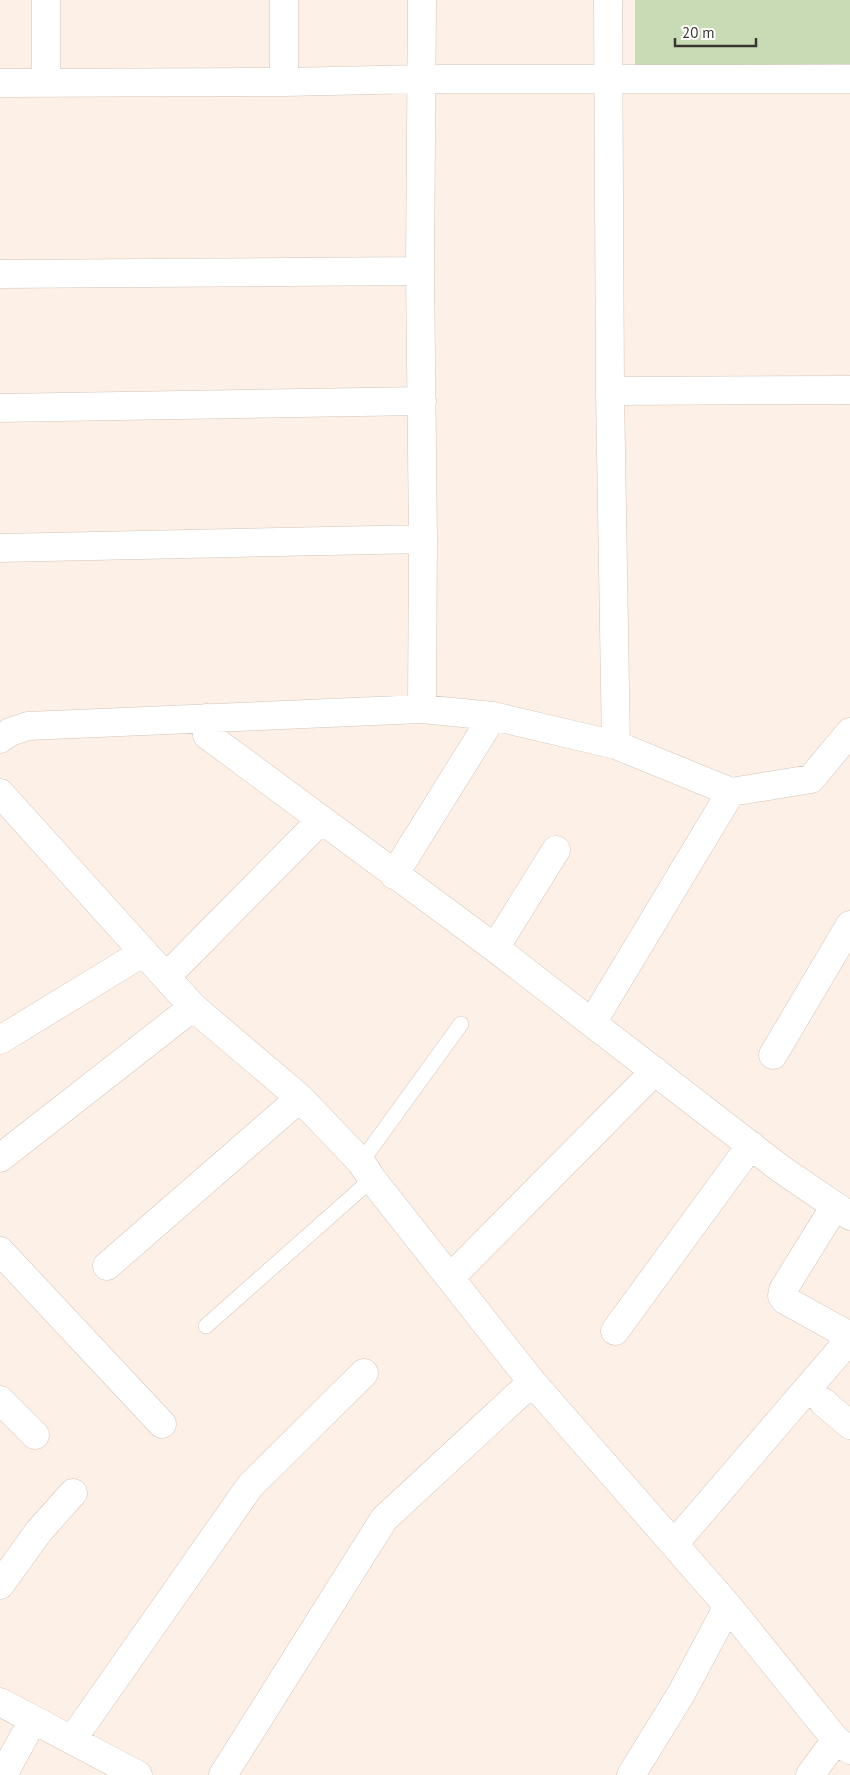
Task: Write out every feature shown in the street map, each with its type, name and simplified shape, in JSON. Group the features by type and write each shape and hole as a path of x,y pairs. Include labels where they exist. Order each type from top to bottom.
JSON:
{"street":[{"path":"46,0 46,81"},
{"path":"284,0 284,82"},
{"path":"422,0 420,271 423,539 422,708"},
{"path":"608,0 610,391 616,745"},
{"path":"0,83 46,81 284,82 422,79 850,79"},
{"path":"0,274 420,271"},
{"path":"610,391 850,390"},
{"path":"0,408 422,401"},
{"path":"0,548 423,539"},
{"path":"0,739 10,732 28,726 422,708 493,716 616,745 731,792 811,779 850,732"},
{"path":"394,875 493,716"},
{"path":"206,718 207,735 495,948 781,1168 842,1211 783,1290 782,1296 785,1300 850,1338 674,1544"},
{"path":"592,1023 731,792"},
{"path":"0,793 193,1007 300,1098 366,1170 532,1382 728,1606 843,1745 810,1775"},
{"path":"166,977 321,820"},
{"path":"495,948 556,850"},
{"path":"773,1055 850,925"},
{"path":"0,1040 144,952"},
{"path":"0,1158 193,1007"},
{"path":"450,1278 655,1072"},
{"path":"107,1266 300,1098"},
{"path":"615,1332 751,1145"},
{"path":"0,1251 162,1424"},
{"path":"72,1740 250,1486 364,1374"},
{"path":"223,1775 384,1520 532,1382"},
{"path":"0,1400 35,1435"},
{"path":"823,1402 850,1425"},
{"path":"0,1585 39,1531 73,1493"},
{"path":"631,1775 681,1694 728,1606"},
{"path":"0,1702 138,1775"},
{"path":"3,1775 33,1720"}],"lane":[{"path":"206,1326 366,1170 461,1024"}],"green space":[{"path":"635,0 850,0 850,64 635,66"}]}
